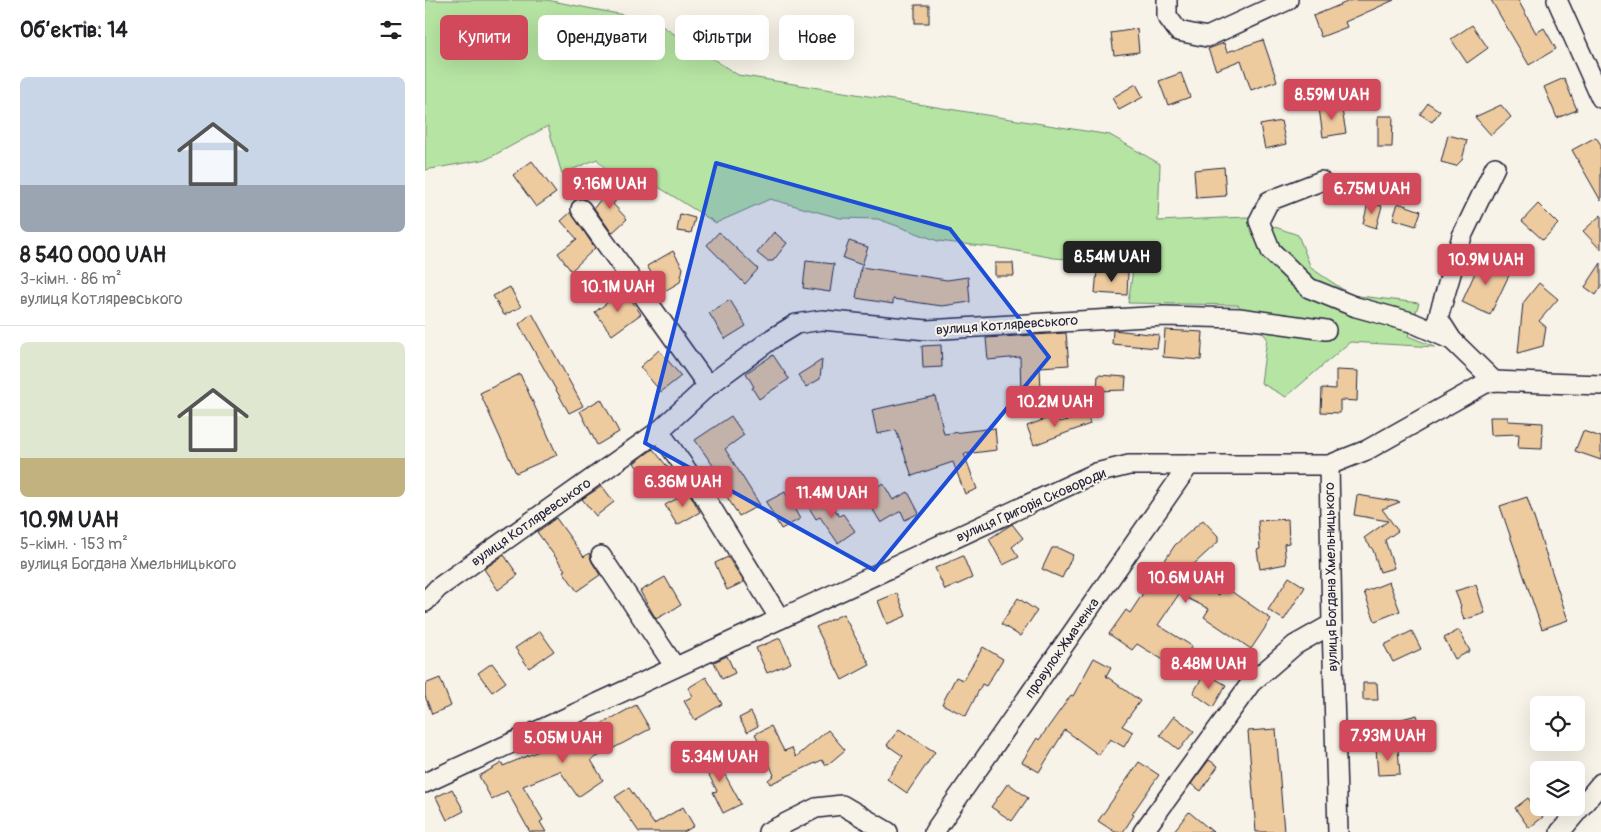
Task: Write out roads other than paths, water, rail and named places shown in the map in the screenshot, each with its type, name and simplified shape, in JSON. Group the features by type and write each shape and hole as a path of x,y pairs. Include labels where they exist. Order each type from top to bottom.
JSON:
{"street":[{"path":"1167,0 1167,16 1178,32 1207,37 1288,0"},
{"path":"1557,0 1601,98"},
{"path":"1494,381 1452,340 1438,318 1462,236 1495,167"},
{"path":"1321,181 1269,201 1259,221 1271,250 1309,288 1356,307 1411,322 1452,340"},
{"path":"581,209 708,386"},
{"name":"вулиця Котляревського","path":"425,602 438,588 659,431 708,386 773,338 796,324 822,320 927,330 1164,316 1239,318 1326,330"},
{"name":"вулиця Богдана Хмельницького","path":"1338,832 1331,624 1329,465 1367,450 1484,384 1494,381 1601,385"},
{"path":"659,431 698,486 780,619"},
{"name":"вулиця Григорія Сковороди","path":"425,783 1096,473 1129,465 1329,465"},
{"name":"провулок Жмаченка","path":"934,832 1189,465"},
{"path":"601,556 675,668"},
{"path":"1143,832 1251,683 1295,645 1331,624"},
{"path":"1560,832 1601,783"},
{"path":"769,832 816,808 842,805 888,832"}]}
